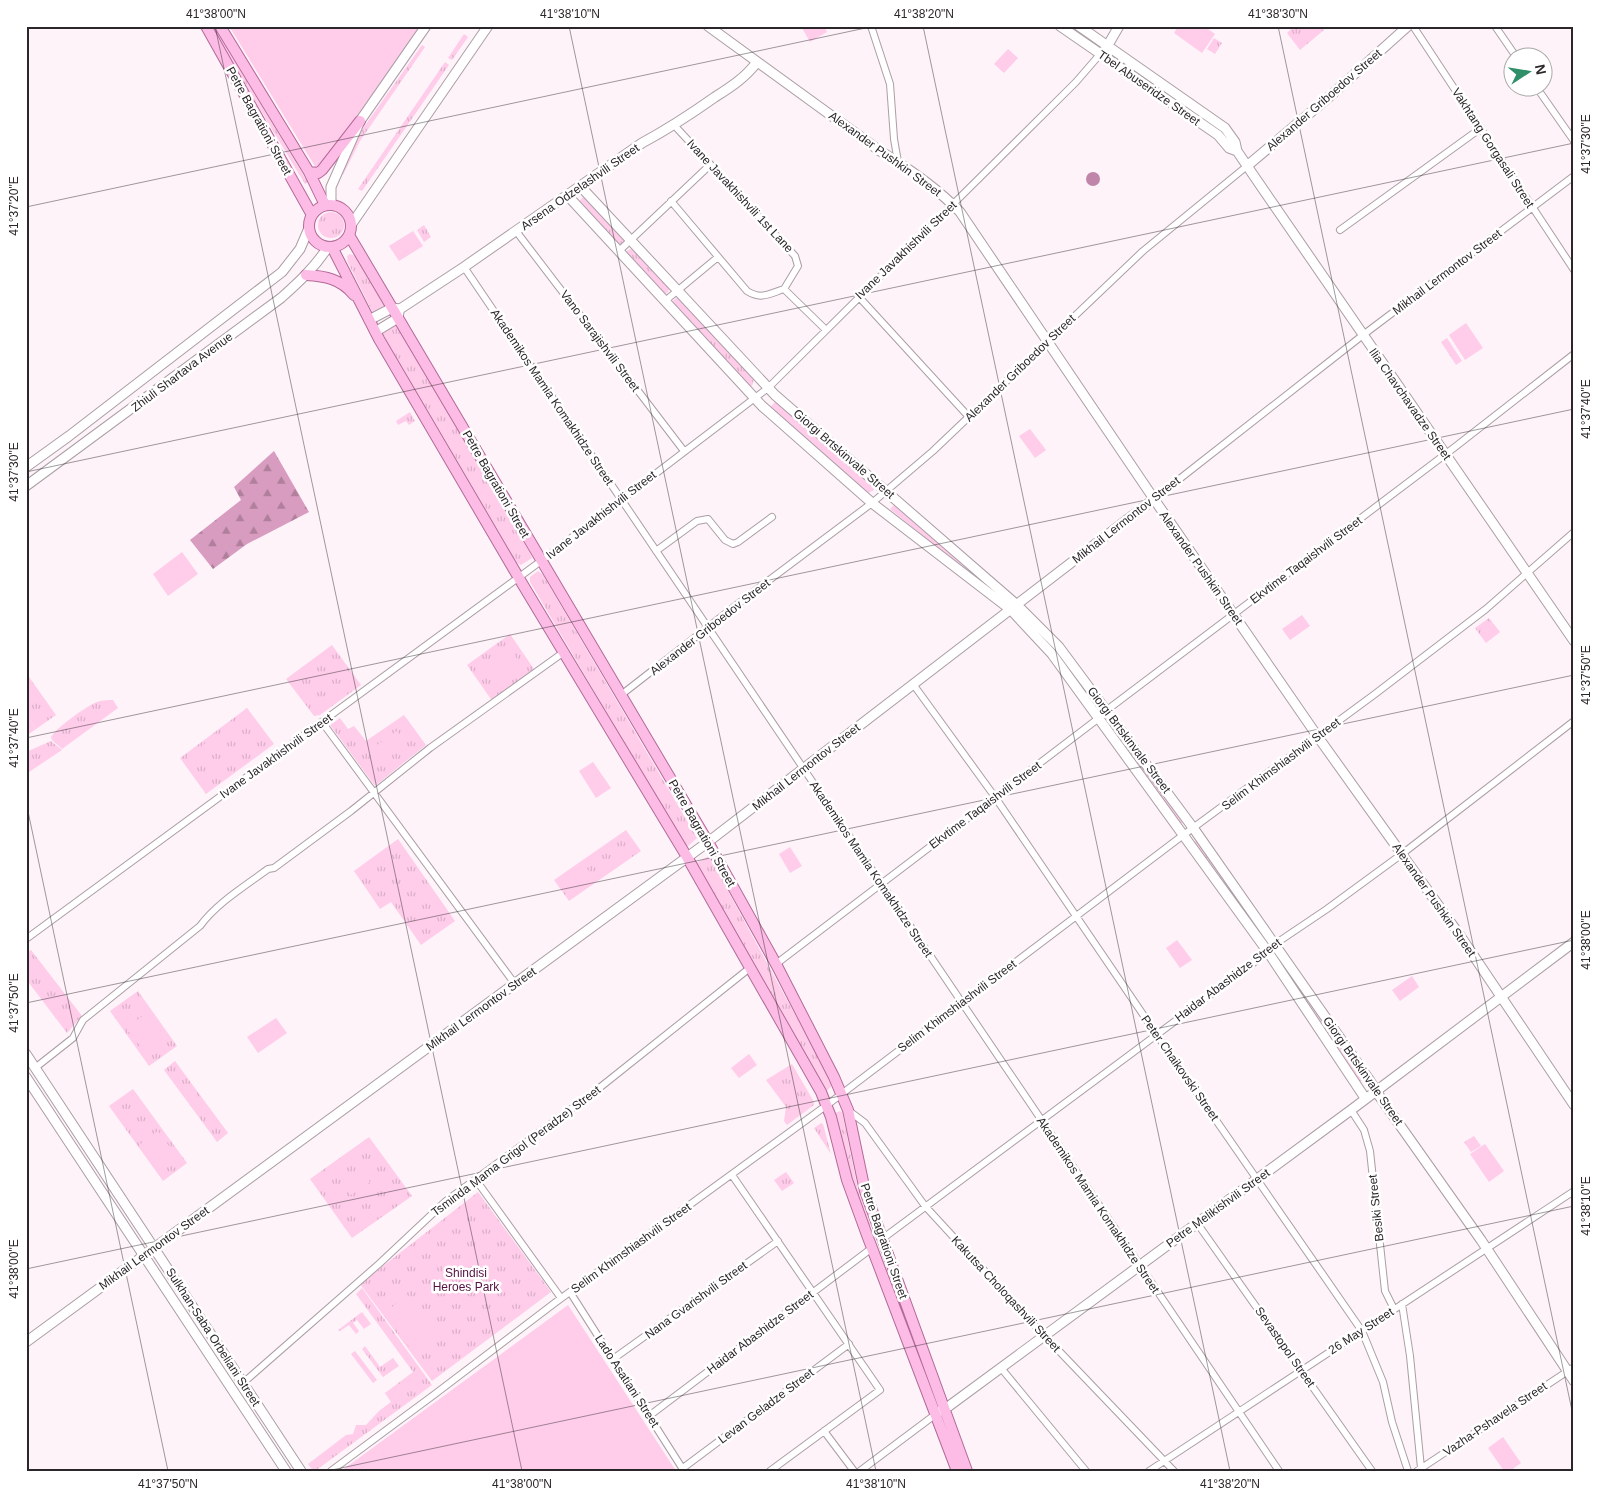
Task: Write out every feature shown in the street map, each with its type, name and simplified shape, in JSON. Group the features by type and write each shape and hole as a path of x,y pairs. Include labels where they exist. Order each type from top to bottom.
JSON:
{"main road":[{"name":"Petre Bagrationi Street","path":"206,26 312,215"},
{"name":"Petre Bagrationi Street","path":"220,26 328,205"},
{"path":"308,172 318,173 322,170 360,122"},
{"path":"328,205 339,206 350,217 350,230 344,242 330,247 315,240 309,228 312,215 320,207 328,205"},
{"name":"Petre Bagrationi Street","path":"350,230 541,562 708,842 776,964 841,1093 848,1110 865,1192 941,1411 957,1471"},
{"name":"Petre Bagrationi Street","path":"330,247 375,332 519,578 687,857 827,1106 847,1180 872,1248 967,1471"},
{"path":"306,275 329,277 343,284 361,305"}],"street":[{"path":"328,205 331,187 360,122 426,26"},
{"path":"350,230 488,26"},
{"name":"Alexander Pushkin Street","path":"708,26 898,162 953,204 973,230 1154,499 1318,737 1501,996 1574,1105"},
{"path":"871,26 890,84 894,139 898,162"},
{"name":"Tbel Abuseridze Street","path":"1060,26 1218,135 1229,148 1237,151"},
{"name":"Tbel Abuseridze Street","path":"1079,26 1225,128 1235,142 1237,151 1247,166"},
{"name":"Ivane Javakhishvili Street","path":"26,939 541,562 768,388 1070,88 1101,54 1119,26"},
{"name":"Alexander Griboedov Street","path":"621,695 887,491 933,451 1143,251 1329,97 1408,26"},
{"name":"Vakhtang Gorgasali Street","path":"1413,26 1574,270"},
{"path":"1495,26 1510,48"},
{"name":"Arsena Odzelashvili Street","path":"375,332 396,312 568,196 642,143 674,126 750,72 757,62"},
{"path":"1544,98 1574,141"},
{"name":"Ivane Javakhishvili 1st Lane","path":"674,126 796,256 798,266 784,289"},
{"path":"1340,230 1481,128"},
{"path":"619,251 710,165"},
{"name":"Ilia Chavchavadze Street","path":"1247,166 1445,455 1572,634"},
{"name":"Mikhail Lermontov Street","path":"26,1342 708,842 1154,499 1363,335 1574,176"},
{"name":"Giorgi Brtskinvale Street","path":"581,187 679,290 768,388 887,491 1059,647 1194,829 1275,944 1570,1369 1574,1381"},
{"name":"Giorgi Brtskinvale Street","path":"568,196 754,398 872,503 1014,607 1052,654 1268,952 1365,1098"},
{"path":"671,201 746,291 754,296 762,296 784,289 826,330"},
{"name":"Zhiuli Shartava Avenue","path":"26,467 282,272 300,249 309,228"},
{"name":"Vano Sarajishvili Street","path":"516,231 684,451"},
{"name":"Zhiuli Shartava Avenue","path":"26,486 281,298 306,275 330,247"},
{"path":"665,301 718,257"},
{"name":"Akademikos Mamia Komakhidze Street","path":"464,267 1279,1471"},
{"path":"859,297 969,417"},
{"name":"Arsena Odzelashvili Street","path":"369,320 396,312"},
{"name":"Ekvtime Taqaishvili Street","path":"776,964 1107,710 1445,455 1574,354"},
{"path":"656,551 703,518 708,519 724,540 733,544 772,517"},
{"name":"Selim Khimshiashvili Street","path":"331,1471 561,1298 827,1106 841,1093 1318,737 1486,609 1574,532"},
{"path":"35,1068 73,1038 84,1020 200,926 208,915 268,868 274,868 430,748 564,652"},
{"name":"Peter Chaikovski Street","path":"913,684 995,797 1156,1035 1258,1178 1362,1330 1383,1382 1392,1422 1408,1471"},
{"name":"Haidar Abashidze Street","path":"882,1239 1268,952 1275,944 1327,909 1402,854 1574,721"},
{"path":"322,722 515,984"},
{"name":"Petre Melikishvili Street","path":"860,1471 1351,1110 1574,942"},
{"name":"Tsminda Mama Grigol (Peradze) Street","path":"242,1383 380,1263 446,1201 593,1093 750,967"},
{"name":"Sulkhan-Saba Orbeliani Street","path":"26,1054 301,1471"},
{"name":"Sulkhan-Saba Orbeliani Street","path":"26,1076 286,1471"},
{"name":"Kakutsa Choloqashvili Street","path":"848,1110 865,1123 925,1206 1045,1336 1174,1471"},
{"name":"Besiki Street","path":"1351,1110 1364,1130 1370,1151 1385,1291 1394,1310"},
{"path":"732,1175 880,1390 770,1471"},
{"path":"476,1180 561,1298"},
{"name":"26 May Street","path":"1149,1471 1574,1191"},
{"name":"Sevastopol Street","path":"1197,1223 1372,1471"},
{"name":"Nana Gvarishvili Street","path":"613,1359 778,1241"},
{"name":"Haidar Abashidze Street","path":"650,1416 872,1248"},
{"name":"Lado Asatiani Street","path":"570,1292 684,1470"},
{"path":"1402,1304 1410,1356 1419,1469"},
{"name":"Levan Geladze Street","path":"684,1470 849,1344"},
{"path":"1000,1368 1086,1471"},
{"name":"Vazha-Pshavela Street","path":"1419,1469 1570,1369"},
{"path":"824,1431 854,1471"}],"green space":[{"path":"210,26 214,26 307,181 305,184"},
{"path":"229,26 421,26 324,165 316,168"},
{"path":"801,26 824,26 827,32 810,42"},
{"path":"1178,26 1204,26 1215,34 1202,53 1174,33"},
{"path":"1294,26 1321,26 1324,30 1300,50 1287,33"},
{"path":"464,34 468,37 452,60 448,58"},
{"path":"1214,38 1222,43 1215,54 1207,49"},
{"path":"422,45 425,47 360,141 343,175 341,174 361,131"},
{"path":"1008,49 1018,58 1004,73 994,64"},
{"path":"445,62 449,65 362,191 358,189"},
{"path":"583,197 588,199 625,238 622,246 618,246 579,202"},
{"path":"331,212 340,216 344,225 340,234 331,238 322,234 318,225 322,216"},
{"path":"424,225 431,237 424,242 417,230"},
{"path":"413,231 423,246 399,261 389,246"},
{"path":"630,249 634,249 669,287 670,289 666,294 663,294 626,254"},
{"path":"350,254 355,256 385,305 373,313 348,263 347,256"},
{"path":"677,297 681,299 754,379 752,386 748,387 674,306 673,301"},
{"path":"1466,323 1483,348 1465,360 1449,335"},
{"path":"394,325 398,327 530,553 532,558 521,565 517,563 383,334"},
{"path":"1447,338 1462,361 1456,365 1441,342"},
{"path":"776,401 874,485 874,490 868,493 769,408"},
{"path":"410,412 415,421 409,425 406,421 398,425 396,421"},
{"path":"1030,429 1046,450 1035,458 1019,436"},
{"path":"274,451 309,512 247,544 213,569 190,540 241,500 234,487"},
{"path":"894,505 1002,597 1000,598 890,509"},
{"path":"182,552 198,574 168,596 153,574"},
{"path":"538,571 543,575 697,838 688,846 685,845 530,582 530,577"},
{"path":"1302,615 1310,626 1290,640 1282,629"},
{"path":"1489,618 1500,632 1486,643 1475,628"},
{"path":"1025,619 1057,650 1098,703 1093,705"},
{"path":"510,634 536,672 493,702 467,665"},
{"path":"332,645 361,685 320,715 314,716 286,679"},
{"path":"511,650 519,662 499,676 491,664"},
{"path":"29,677 56,715 36,729 26,715 26,679"},
{"path":"113,700 118,708 62,749 52,740 51,737 54,733 81,711 100,701"},
{"path":"247,708 274,744 206,794 180,758"},
{"path":"26,715 36,729 26,736"},
{"path":"404,715 426,745 375,786 330,725 340,718 348,729 354,726 366,741"},
{"path":"1110,721 1185,822 1179,824 1107,723"},
{"path":"397,731 405,743 385,757 377,745"},
{"path":"51,741 62,750 26,774 26,752"},
{"path":"207,742 215,753 195,768 187,757"},
{"path":"593,762 611,788 596,798 579,771"},
{"path":"626,830 641,851 569,901 554,880"},
{"path":"398,839 455,921 421,945 391,902 380,909 354,871"},
{"path":"1198,840 1266,936 1263,938 1195,845 1194,842"},
{"path":"790,847 802,866 790,873 779,854"},
{"path":"709,856 831,1081 831,1087 826,1091 694,864"},
{"path":"585,866 592,875 573,889 567,880"},
{"path":"1177,940 1192,960 1180,968 1166,948"},
{"path":"31,950 82,1016 67,1033 26,979 26,953"},
{"path":"1277,955 1364,1080 1358,1082 1352,1073 1352,1069 1282,963 1278,962 1275,957"},
{"path":"1412,976 1419,987 1400,1001 1392,990"},
{"path":"138,991 177,1046 149,1066 110,1011"},
{"path":"147,1013 167,1040 147,1055 126,1028"},
{"path":"276,1018 287,1033 258,1053 247,1037"},
{"path":"749,1054 757,1065 739,1078 731,1068"},
{"path":"175,1061 228,1133 217,1142 164,1070"},
{"path":"792,1064 814,1105 787,1125 784,1121 786,1107 766,1080"},
{"path":"133,1089 187,1163 163,1181 109,1106"},
{"path":"842,1112 858,1190 871,1226 869,1226 856,1191 835,1113"},
{"path":"821,1123 823,1124 831,1154 814,1128"},
{"path":"158,1131 177,1157 159,1171 139,1145"},
{"path":"1474,1136 1481,1146 1471,1152 1464,1142"},
{"path":"369,1137 412,1196 352,1238 310,1179"},
{"path":"1485,1144 1504,1171 1489,1182 1470,1154"},
{"path":"786,1172 794,1183 782,1191 774,1180"},
{"path":"364,1173 370,1182 351,1195 345,1186"},
{"name":"Shindisi Heroes Park","path":"478,1192 551,1292 432,1381 360,1284"},
{"path":"362,1288 432,1385 313,1471 308,1464 346,1435 353,1434 356,1425 366,1425 379,1411 391,1402 385,1393 413,1372 356,1294"},
{"path":"408,1295 437,1334 413,1352 384,1313"},
{"path":"568,1305 676,1471 341,1471"},
{"path":"362,1312 371,1324 364,1329 357,1320 353,1323 359,1331 356,1334 349,1325 340,1331 338,1330"},
{"path":"365,1346 380,1367 393,1358 399,1366 383,1377 362,1349"},
{"path":"355,1351 377,1380 373,1383 351,1354"},
{"path":"1503,1437 1521,1463 1510,1471 1504,1471 1488,1448"}],"water":[{"path":"1090,172 1096,172 1100,179 1096,186 1090,186 1086,182 1086,176"}]}
